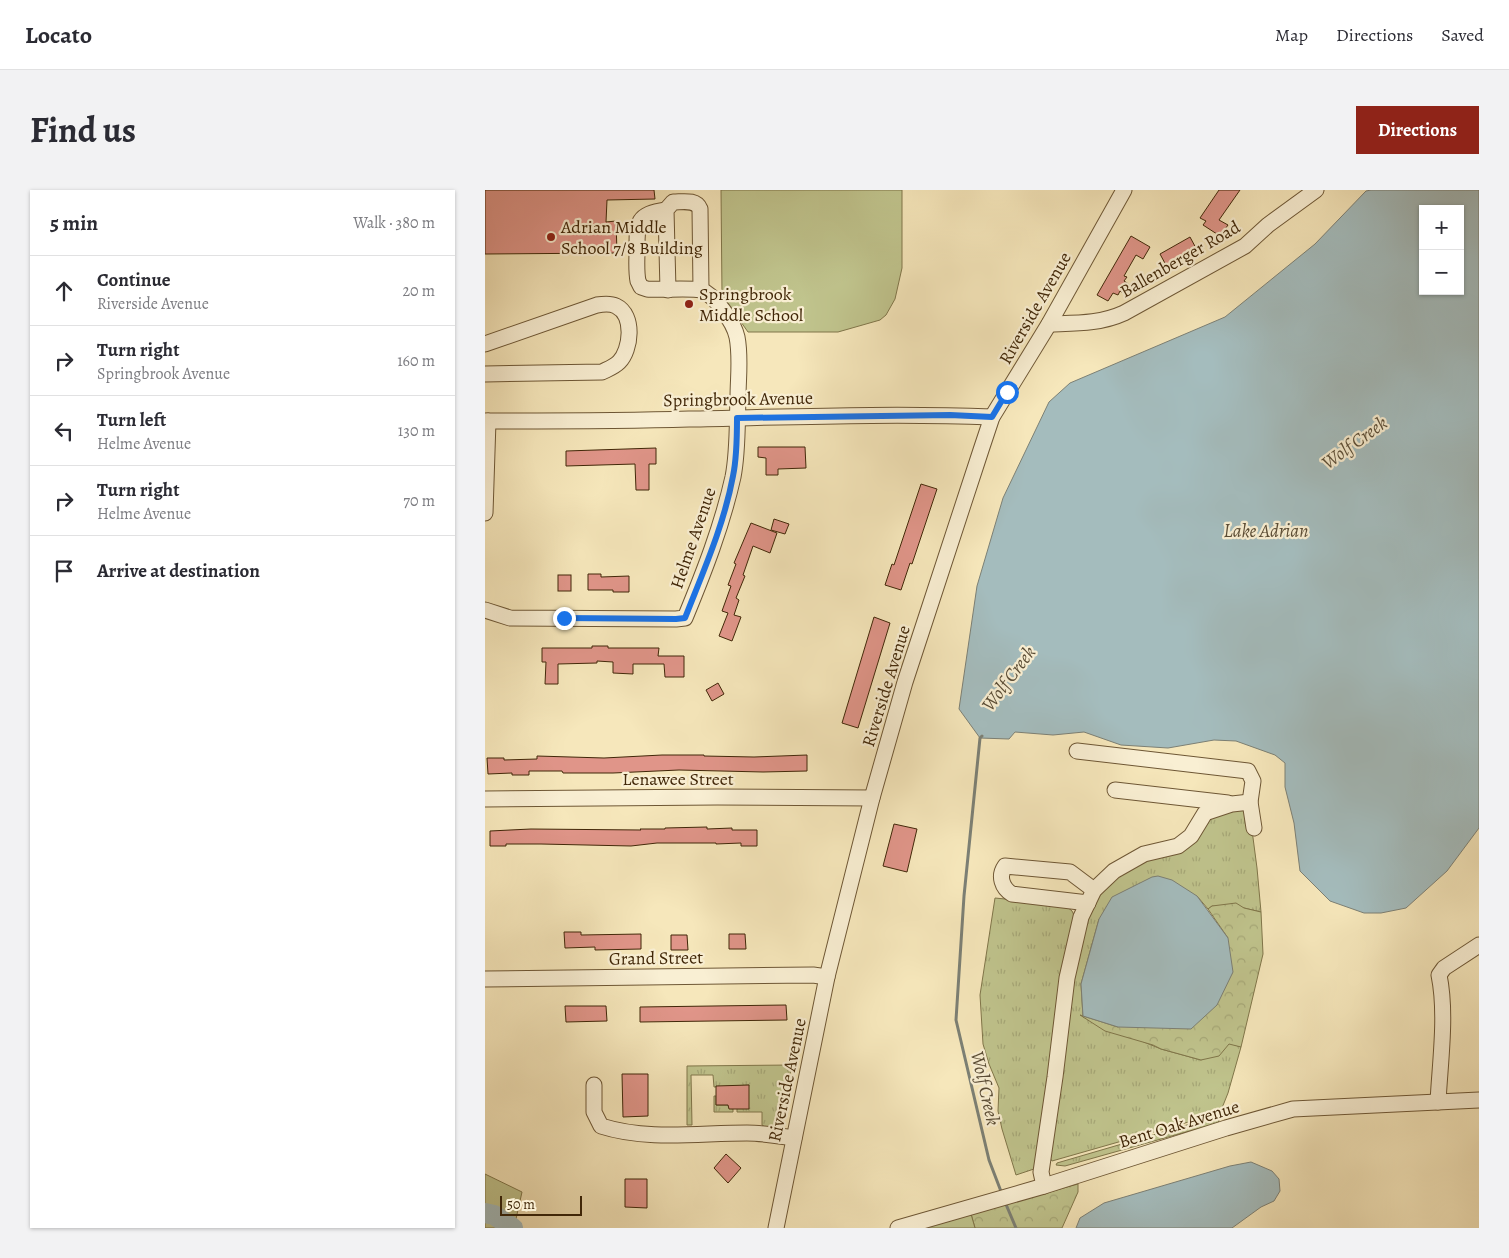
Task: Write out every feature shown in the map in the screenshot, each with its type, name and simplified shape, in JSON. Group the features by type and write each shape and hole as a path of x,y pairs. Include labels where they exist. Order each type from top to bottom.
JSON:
{"street":[{"name":"Riverside Avenue","path":"776,1228 827,978 871,798 905,682 992,417 1049,324 1125,190"},
{"name":"Ballenberger Road","path":"1049,324 1093,323 1124,314 1245,246 1268,225 1316,190"},
{"path":"701,197 694,202 673,202 666,210 651,212 640,222 637,231 637,276 641,287 647,290 701,290 717,303 728,316 737,335 739,352 737,418"},
{"path":"701,197 701,290"},
{"path":"666,210 667,290"},
{"path":"485,344 607,304 617,306 622,310 629,331 627,350 620,361 612,368 602,372 485,374"},
{"name":"Springbrook Avenue","path":"486,421 950,415 992,417"},
{"name":"Helme Avenue","path":"485,610 510,618 685,618 722,520 733,476 737,418"},
{"path":"485,513 486,421"},
{"path":"1077,751 1248,771 1253,781 1250,802 1255,828"},
{"path":"1115,790 1232,804"},
{"name":"Lenawee Street","path":"485,799 871,798"},
{"path":"1044,1186 1041,1172 1067,978 1081,917 1091,897 1114,871 1144,854 1178,846 1191,836 1205,813 1232,804 1250,802"},
{"path":"1005,866 1070,872 1091,897 1012,894 1006,891 1002,884 1003,870 1005,866"},
{"path":"1438,1102 1442,1008 1442,988 1439,975 1444,968 1479,945"},
{"name":"Grand Street","path":"485,979 813,975 827,978"},
{"path":"594,1085 594,1112 601,1126 619,1132 645,1135 750,1133 793,1138"},
{"name":"Bent Oak Avenue","path":"898,1228 1044,1186 1226,1128 1293,1109 1479,1100"}],"green space":[{"path":"721,190 902,190 902,268 895,299 886,315 880,320 838,332 748,332 722,295"},
{"path":"1241,807 1250,815 1261,912 1244,908 1212,906 1208,909 1197,896 1099,919 1081,984 1083,1017 1161,1049 1201,1060 1229,1043 1241,1047 1228,1093 1220,1113 1052,1161 1048,1155 1076,951 1098,891 1109,878 1153,857 1209,818"},
{"path":"995,898 1065,905 1074,915 1063,967 1037,1168 1016,1175 998,1111 999,1088 983,1044 980,995"},
{"path":"1236,903 1244,908 1261,912 1263,954 1241,1047 1229,1044 1219,1056 1201,1060 1105,1031 1080,1015 1118,1027 1228,938 1208,909 1212,906"},
{"path":"792,1065 778,1128 762,1125 762,1112 737,1112 749,1085 714,1087 713,1075 691,1075 692,1125 687,1125 687,1066"},
{"path":"714,1096 716,1096 716,1105 728,1105 729,1108 733,1109 733,1112 714,1112"},
{"path":"1221,1115 1218,1123 1065,1166 1056,1165 1057,1163"},
{"path":"485,1174 522,1192 514,1228 485,1228"},
{"path":"1078,1184 1078,1192 1062,1228 975,1228 971,1214"},
{"path":"971,1214 975,1228 921,1228"}],"water":[{"name":"Lake Adrian","path":"1479,190 1479,828 1447,871 1406,908 1381,913 1364,913 1330,901 1300,871 1294,823 1285,787 1285,763 1275,755 1236,741 1214,740 1168,748 1121,745 1084,732 1053,735 1015,732 1009,739 980,738 959,709 977,586 1003,498 1049,402 1070,383 1225,317 1315,244 1366,191"},
{"path":"1158,876 1172,880 1197,896 1228,938 1233,972 1217,1005 1191,1029 1118,1027 1083,1016 1081,984 1099,919 1112,897 1152,877"},
{"path":"1251,1162 1272,1171 1279,1179 1280,1191 1274,1201 1261,1207 1232,1228 1076,1228 1080,1218 1104,1203 1230,1166"}],"building":[{"name":"Adrian Middle School 7/8 Building","path":"485,190 654,190 655,199 607,200 606,222 616,221 617,253 485,254"},
{"path":"1219,190 1240,190 1219,220 1228,225 1220,236 1203,225 1206,221 1200,218"},
{"path":"1131,236 1150,247 1143,259 1136,255 1124,276 1127,277 1124,281 1130,285 1125,294 1120,291 1118,295 1113,293 1108,301 1097,295"},
{"path":"1190,237 1197,250 1167,267 1160,254"},
{"path":"758,447 805,447 806,468 778,469 778,475 766,475 766,458 758,457"},
{"path":"656,448 656,464 649,464 649,490 636,490 635,464 566,466 566,451"},
{"path":"921,484 937,489 912,564 910,563 901,590 885,585 892,564 894,565"},
{"path":"774,519 789,524 785,534 771,530"},
{"path":"751,523 777,533 770,553 753,546 743,575 745,576 736,598 739,600 734,615 741,617 732,641 719,636 728,613 722,611 731,586 728,585 736,564 734,563"},
{"path":"588,574 601,574 601,577 629,576 629,592 588,590"},
{"path":"558,575 571,575 571,591 558,591"},
{"path":"874,617 890,623 858,728 842,723"},
{"path":"592,646 608,646 608,648 659,648 658,656 684,656 684,677 665,677 664,664 633,664 633,674 613,673 613,662 597,661 597,663 558,664 558,684 545,684 546,662 542,662 542,648 592,648"},
{"path":"718,683 724,694 712,701 706,690"},
{"path":"662,755 754,757 807,755 807,771 679,770 563,773 562,771 529,771 529,775 512,775 512,773 488,774 487,758 504,758 504,760 537,759 537,756 604,758"},
{"path":"894,824 917,829 907,872 883,866"},
{"path":"707,827 707,829 757,830 757,846 741,846 741,843 657,843 631,846 506,844 506,846 490,846 490,831 531,829 641,830"},
{"path":"564,932 581,932 581,935 641,934 641,949 595,950 595,947 565,948"},
{"path":"729,934 745,934 746,949 729,949"},
{"path":"671,935 687,935 688,950 671,950"},
{"path":"786,1005 787,1020 640,1022 640,1007"},
{"path":"565,1006 606,1006 607,1021 566,1022"},
{"path":"622,1074 648,1074 648,1116 623,1117"},
{"path":"749,1085 749,1109 729,1109 728,1105 716,1105 716,1086"},
{"path":"726,1154 741,1168 728,1183 714,1168"},
{"path":"625,1179 647,1179 647,1208 625,1207"}],"waterway":[{"name":"Wolf Creek","path":"982,736 980,738 964,896 956,1020 989,1160 1002,1194"},
{"name":"Wolf Creek","path":"1005,1202 1016,1228"},
{"path":"485,1213 494,1215 513,1228"}],"place":[{"name":"Adrian Middle School 7/8 Building","path":"551,237"},
{"name":"Springbrook Middle School","path":"689,304"}],"route":[{"path":"564,618 685,618 722,520 733,476 737,418 950,415 992,417 1007,392"}]}
